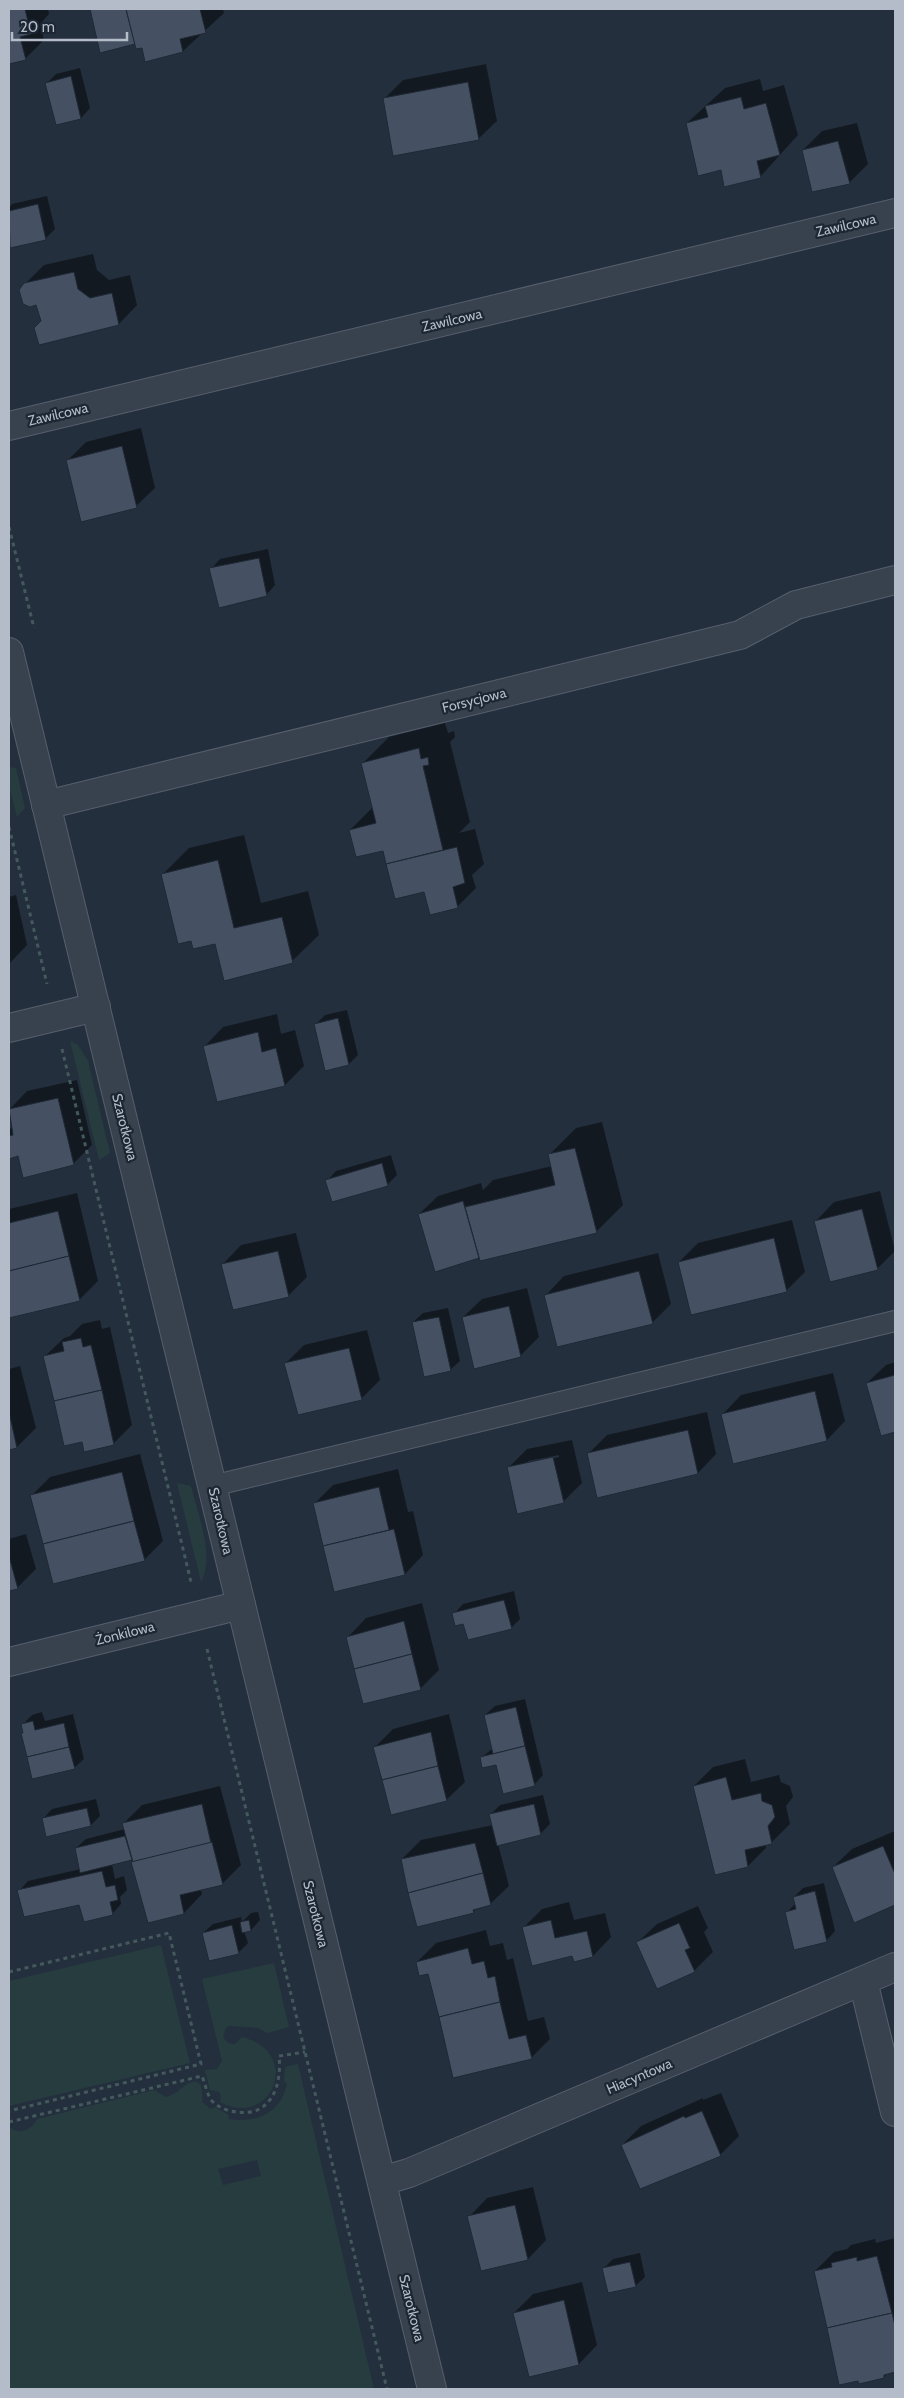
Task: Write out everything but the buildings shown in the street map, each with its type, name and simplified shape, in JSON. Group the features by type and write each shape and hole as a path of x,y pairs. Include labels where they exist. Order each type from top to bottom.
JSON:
{"street":[{"name":"Zawilcowa","path":"9,426 895,214"},
{"name":"Forsycjowa","path":"46,806 740,635 796,604 895,580"},
{"name":"Szarotkowa","path":"9,652 432,2389"},
{"path":"9,1028 96,1007"},
{"name":"Żonkilowa","path":"9,1662 241,1605"},
{"name":"Hiacyntowa","path":"382,2181 410,2173 895,1967"},
{"path":"863,1981 895,2112"}],"lane":[{"path":"212,1486 895,1321"}],"path":[{"path":"9,1972 169,1933 201,2064 9,2111"},
{"path":"9,2122 202,2076 211,2100 218,2106 230,2111 243,2113 258,2109 270,2101 281,2074 279,2056 305,2052"}],"green space":[{"path":"9,767 16,768 25,808 17,817 9,786"},
{"path":"70,1041 78,1045 88,1061 110,1153 99,1160"},
{"path":"177,1483 191,1486 201,1522 206,1548 206,1560 205,1572 201,1582"},
{"path":"161,1945 190,2063 9,2106 9,1981"},
{"path":"274,1963 289,2027 267,2033 258,2028 229,2026 226,2028 223,2036 231,2044 235,2044 242,2037 261,2046 272,2058 276,2072 273,2086 266,2098 254,2106 238,2108 220,2102 221,2096 219,2092 210,2090 205,2070 217,2069 222,2061 202,1979"},
{"path":"298,2064 374,2389 9,2389 9,2127 17,2131 25,2130 37,2119 154,2090 166,2097 195,2081 201,2085 203,2103 211,2109 215,2107 229,2115 228,2119 257,2118 273,2109 284,2094 287,2083 284,2082 285,2067","holes":["257,2160 261,2176 223,2185 218,2169"]}]}
